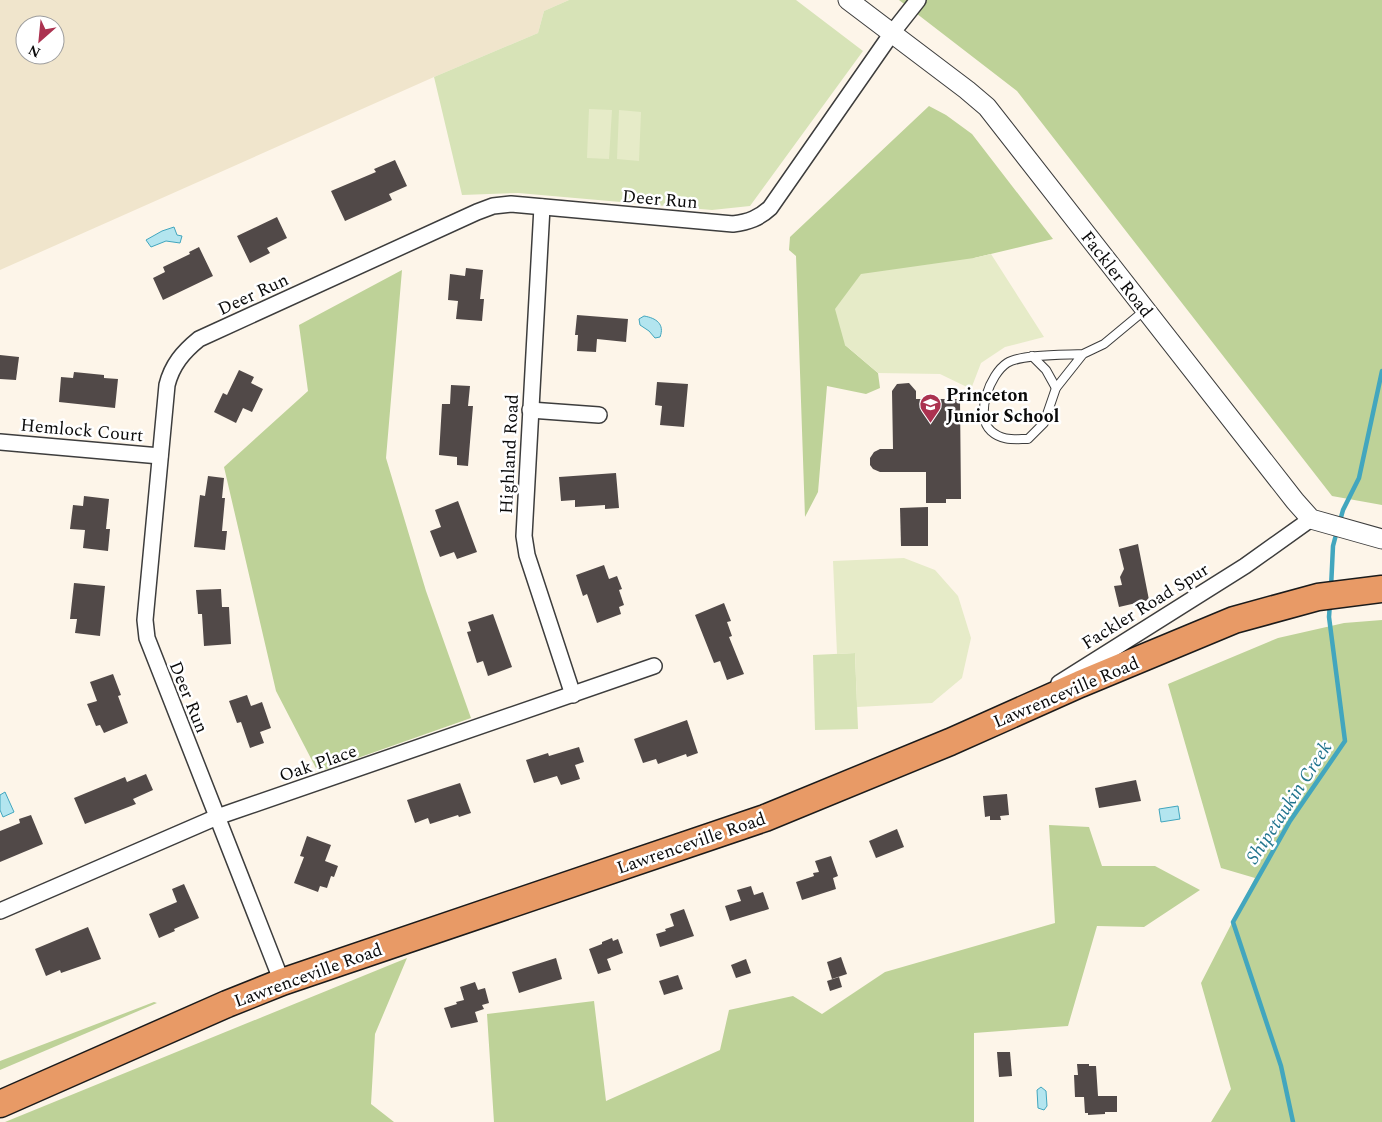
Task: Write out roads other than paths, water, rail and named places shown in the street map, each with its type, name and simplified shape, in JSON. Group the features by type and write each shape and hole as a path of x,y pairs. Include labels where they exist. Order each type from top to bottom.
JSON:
{"highway":[{"name":"Lawrenceville Road","path":"0,1104 227,1004 282,982 765,818 997,722 1080,684 1226,624 1318,597 1382,589"}],"street":[{"name":"Fackler Road","path":"848,0 987,107 1295,501 1314,520"},
{"name":"Deer Run","path":"282,982 147,638 145,620 160,456 169,378 176,363 186,349 199,339 493,206 510,204 734,224 747,222 761,216 770,208 892,33 918,0"},
{"name":"Highland Road","path":"542,207 524,536 527,555 573,695"},
{"path":"530,410 599,415"},
{"name":"Hemlock Court","path":"0,442 160,456"},
{"path":"1314,520 1382,539"},
{"name":"Fackler Road Spur","path":"997,722 1245,566 1314,520"},
{"name":"Oak Place","path":"0,911 217,817 654,666"}],"lane":[{"path":"1083,354 1056,388 1044,423 1028,439 1006,440 990,430 982,412 990,383 1007,363 1032,356 1083,354 1104,344 1145,310"},
{"path":"1032,356 1046,370 1056,388"}],"water":[{"path":"174,227 177,235 182,236 180,243 166,241 151,247 146,240 162,231"},
{"path":"644,316 658,322 661,329 660,337 655,338 640,325 639,319"},
{"path":"5,792 14,812 3,817 0,810 0,795"},
{"path":"1178,806 1180,819 1161,822 1159,809"},
{"path":"1041,1087 1046,1091 1047,1106 1044,1110 1038,1108 1037,1090"}],"waterway":[{"name":"Shipetaukin Creek","path":"1340,521 1343,510 1359,478 1382,371"},
{"name":"Shipetaukin Creek","path":"1331,588 1333,546 1337,531"},
{"name":"Shipetaukin Creek","path":"1293,1122 1281,1066 1233,922 1290,821 1345,741 1329,617 1330,603"}],"place":[{"name":"Princeton Junior School","path":"930,424"}]}
